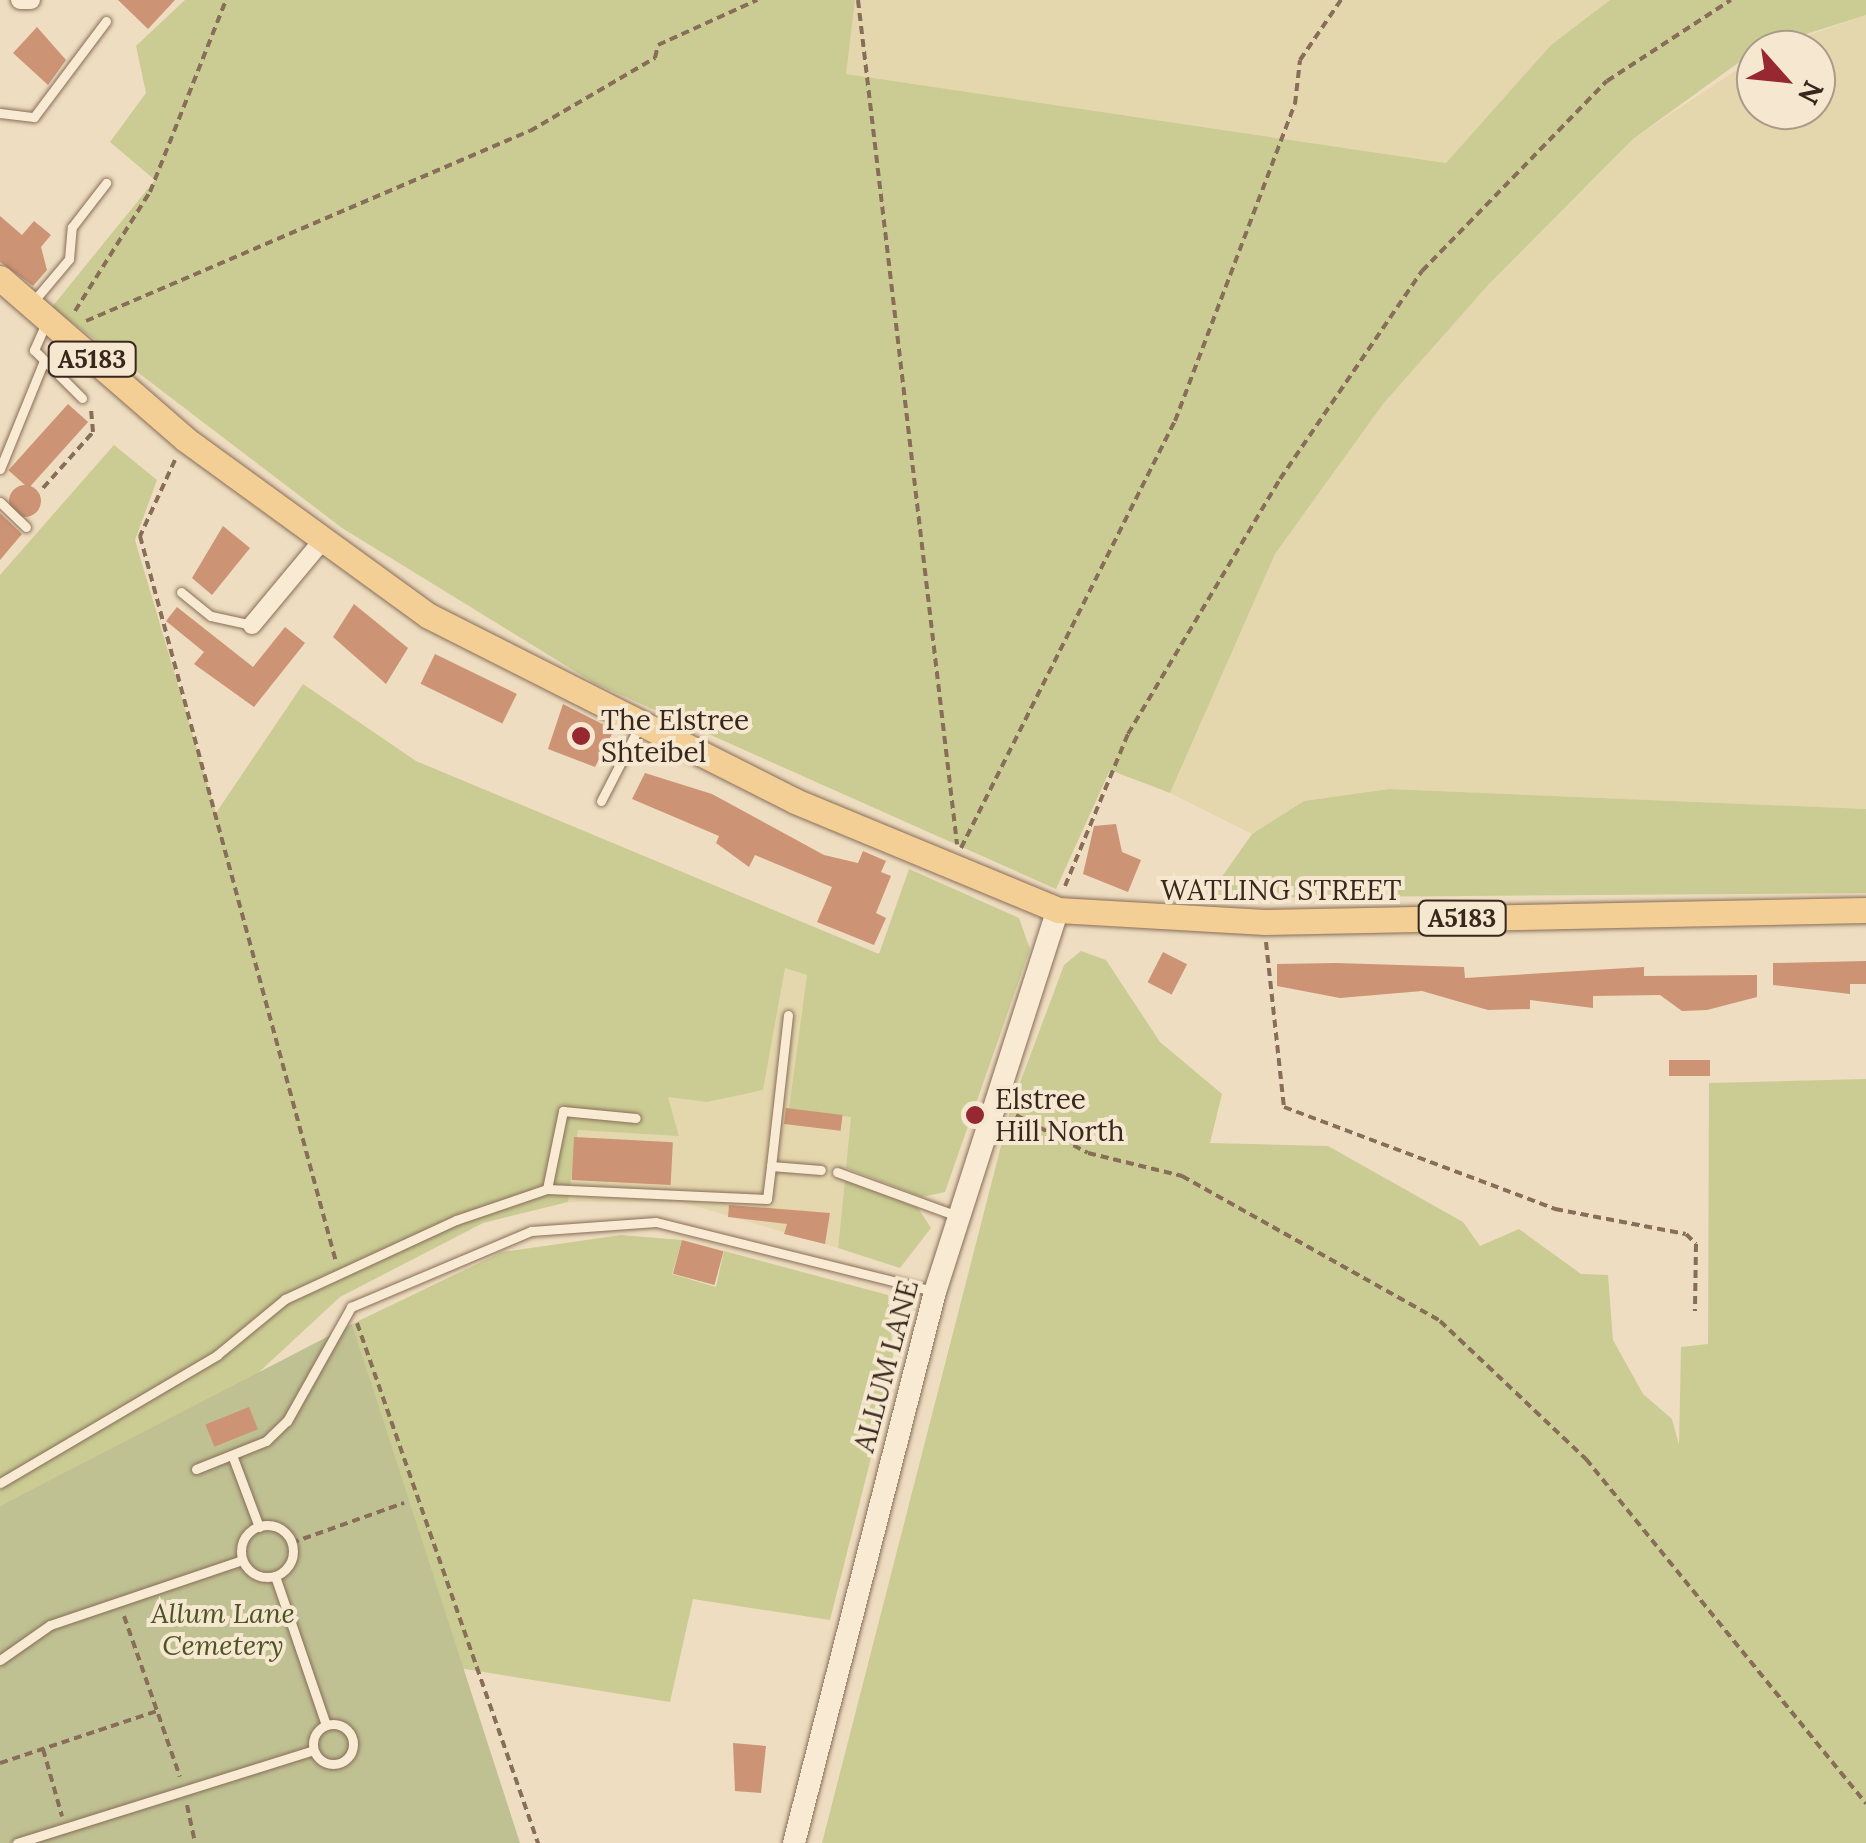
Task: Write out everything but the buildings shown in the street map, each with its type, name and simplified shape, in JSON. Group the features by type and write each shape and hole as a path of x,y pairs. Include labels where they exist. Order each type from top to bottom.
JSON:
{"main road":[{"name":"A5183","path":"0,278 322,542 429,616 640,725 1058,910"},
{"name":"WATLING STREET","path":"1058,910 1265,922 1866,910"},
{"name":"ALLUM LANE","path":"794,1843 957,1216 1058,910"}],"street":[{"path":"20,0 30,0"},
{"path":"252,624 322,542"}],"lane":[{"path":"0,113 34,117 106,22"},
{"path":"82,398 34,350 69,259 72,227 106,183"},
{"path":"0,468 43,363"},
{"path":"0,502 26,526"},
{"path":"181,592 210,616 252,624"},
{"path":"601,801 640,725"},
{"path":"0,1483 217,1354 285,1299 456,1220 547,1189 767,1199 788,1014"},
{"path":"547,1189 563,1111 636,1118"},
{"path":"772,1166 821,1170"},
{"path":"837,1172 957,1216"},
{"path":"196,1469 232,1456 287,1421 351,1307 486,1244 579,1221 656,1222 936,1292"},
{"path":"232,1456 258,1526"},
{"path":"242,1560 256,1574 276,1576 290,1563 292,1543 279,1528 258,1526"},
{"path":"242,1560 244,1540 258,1526"},
{"path":"0,1660 34,1632 242,1560"},
{"path":"17,1843 313,1750 326,1725 276,1576"},
{"path":"313,1750 334,1764 352,1748 342,1726 326,1725"}],"path":[{"path":"46,319 150,192 226,0"},
{"path":"46,319 530,131 655,58 658,45 758,0"},
{"path":"858,0 958,854"},
{"path":"955,861 1175,421 1295,104 1300,60 1340,0"},
{"path":"1058,910 1128,734 1280,479 1422,270 1607,81 1731,0"},
{"path":"43,488 93,432 82,398"},
{"path":"180,449 140,536 340,1276"},
{"path":"1265,922 1284,1106 1555,1209 1686,1234 1696,1244 1695,1311"},
{"path":"1004,1106 1088,1153 1182,1176 1440,1321 1586,1459 1866,1803"},
{"path":"351,1307 538,1843"},
{"path":"292,1543 404,1503"},
{"path":"119,1602 184,1790 195,1843"},
{"path":"0,1763 157,1711"},
{"path":"43,1749 65,1828"}],"shaded area":[{"path":"855,0 1610,0 1551,45 1446,163 845,74"},
{"path":"1866,15 1866,809 1389,789 1304,801 1252,834 1170,793 1275,554 1383,404 1489,284 1633,139 1736,70 1736,130 1836,130 1836,30 1824,30"},
{"path":"673,938 807,974 861,1025 838,1248 681,1202 568,1202 577,1130 679,1135 660,1072"}],"green space":[{"path":"185,0 855,0 846,74 1446,163 1551,45 1610,0 1866,0 1866,15 1819,30 1736,30 1736,64 1633,139 1489,284 1383,404 1275,554 1170,793 1110,770 1056,889 594,683 342,528 52,307 155,180 110,142 146,93 136,46"},
{"path":"114,445 157,480 135,540 216,813 303,684 416,761 879,954 909,869 1019,918 1030,949 945,1192 922,1197 846,1168 851,1117 789,1109 807,975 785,968 763,1090 707,1102 668,1097 679,1136 578,1130 568,1202 483,1223 340,1297 244,1386 0,1506 0,575"},
{"path":"1389,789 1866,809 1866,893 1207,898 1252,834 1304,801"},
{"path":"1081,951 1106,960 1160,1042 1222,1094 1210,1143 1328,1146 1463,1222 1480,1246 1519,1229 1581,1274 1608,1275 1613,1340 1643,1394 1672,1419 1679,1445 1681,1347 1708,1344 1709,1083 1866,1079 1866,1843 822,1843 1011,1107 1064,965"},
{"path":"845,1180 918,1208 931,1228 900,1268 838,1248"},
{"path":"621,1235 682,1240 672,1274 716,1287 724,1251 888,1295 894,1367 830,1620 693,1599 670,1702 459,1668 352,1324 502,1252"},
{"name":"Allum Lane Cemetery","path":"352,1324 520,1843 0,1843 0,1506"}],"place":[{"name":"The Elstree Shteibel","path":"581,736"},
{"name":"Elstree Hill North","path":"975,1115"}]}
